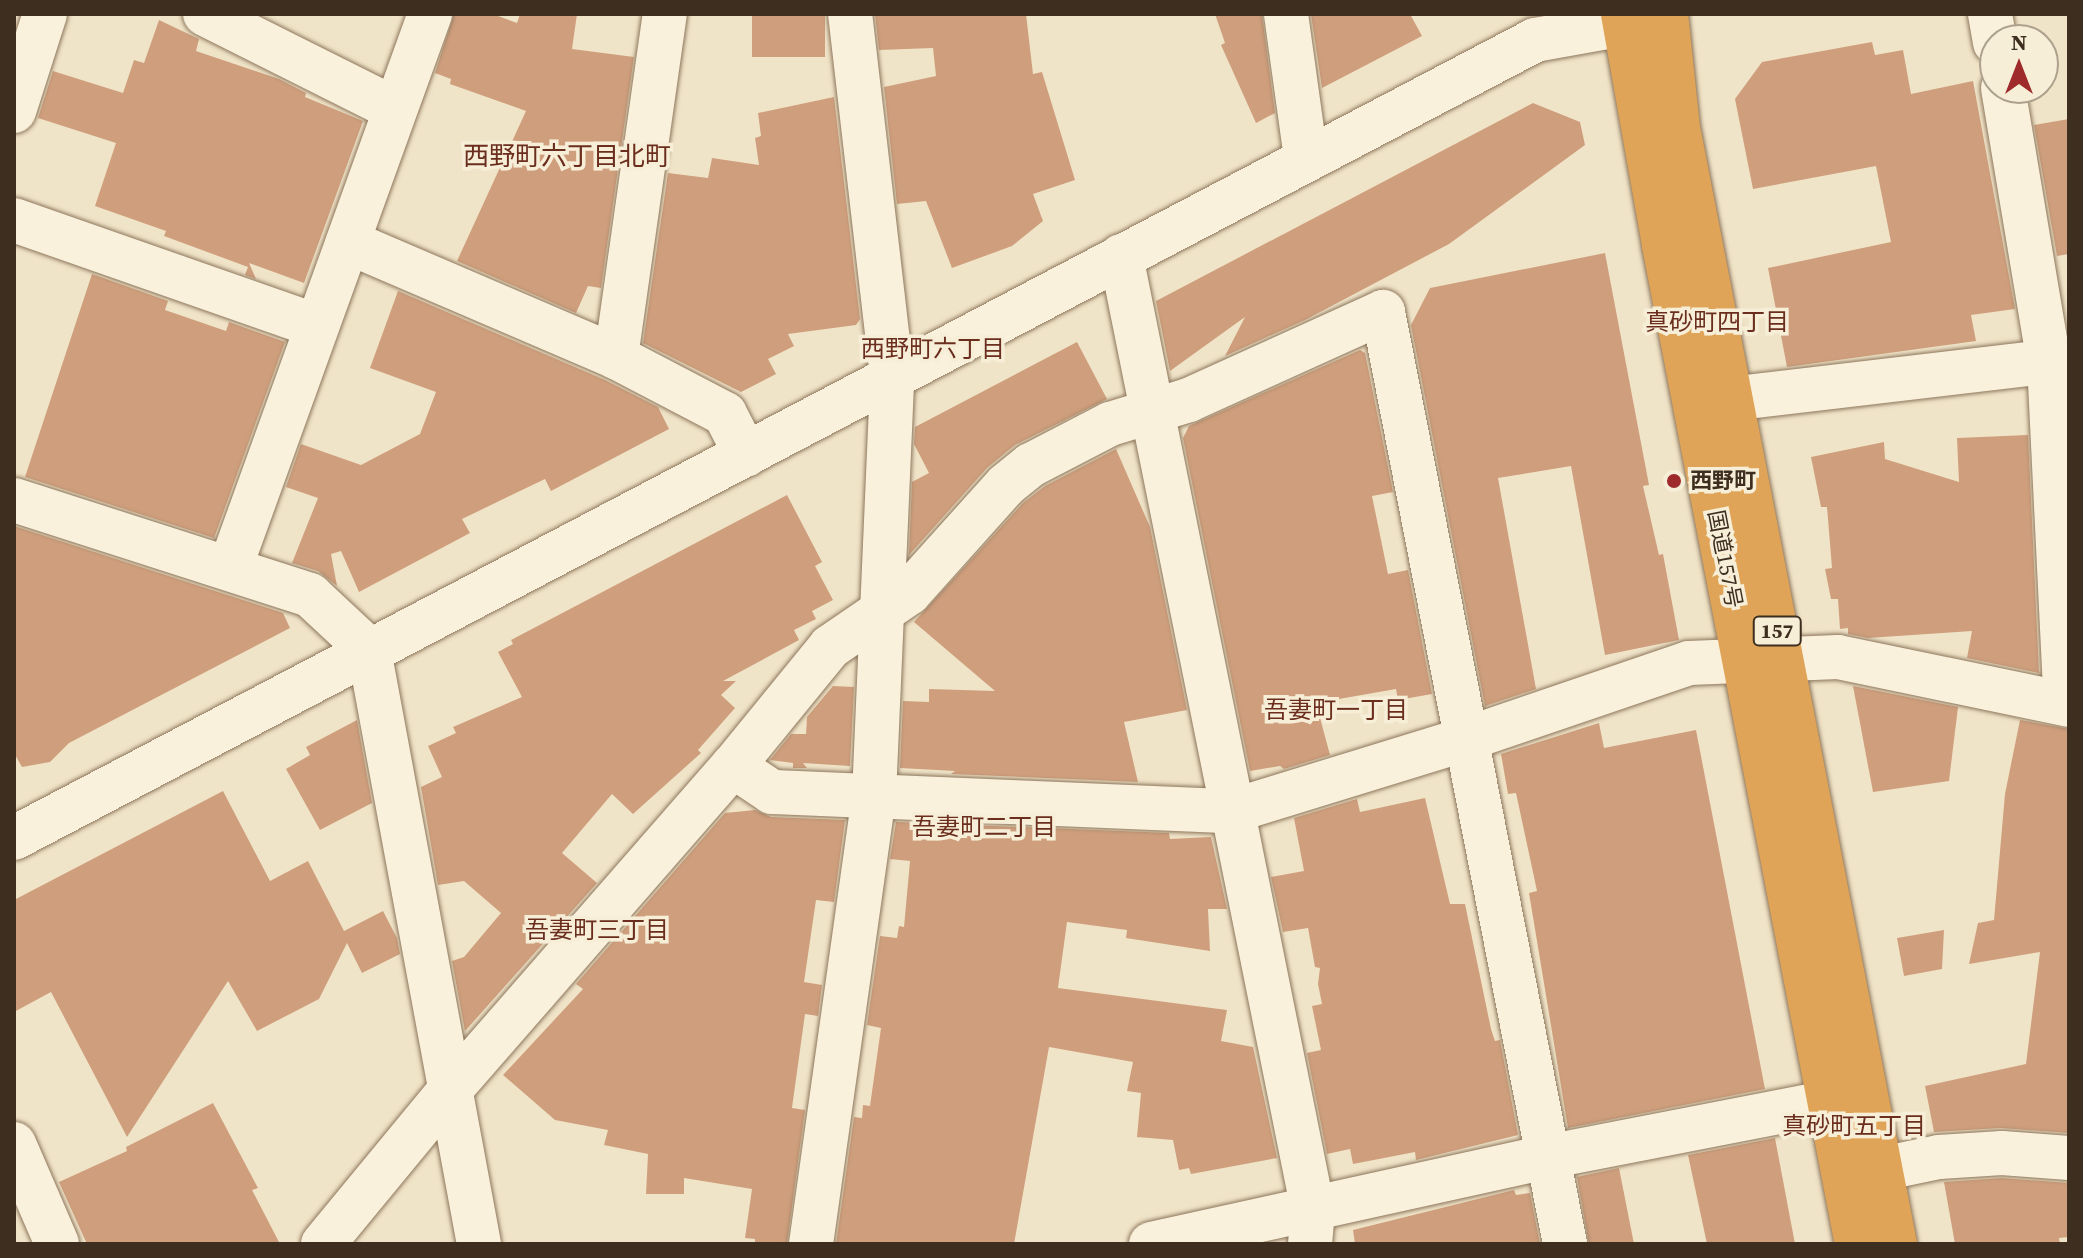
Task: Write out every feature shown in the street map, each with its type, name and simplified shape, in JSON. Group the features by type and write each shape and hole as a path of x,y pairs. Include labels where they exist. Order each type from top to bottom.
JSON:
{"highway":[{"name":"国道157号","path":"1638,17 1678,128 1729,399 1763,659 1830,1102 1857,1244"},
{"name":"国道157号","path":"1638,17 1763,659 1881,1169 1895,1244"}],"street":[{"path":"14,111 45,14"},
{"path":"205,14 395,109"},
{"path":"230,568 430,14"},
{"path":"616,357 665,14"},
{"path":"811,1244 874,796 892,376 850,14"},
{"path":"1286,14 1306,158"},
{"path":"14,838 1535,40 1638,17"},
{"path":"733,766 772,792 1232,811 1466,739 1689,663 1838,657 2067,704 2059,360 2006,104"},
{"path":"14,220 316,326"},
{"path":"348,242 616,357 725,414 746,455"},
{"path":"1121,256 1312,1227"},
{"path":"323,1244 450,1090 733,766 830,647 909,593 1006,485 1031,465 1110,424 1189,400 1383,312 1565,1244"},
{"path":"1729,399 2059,360"},
{"path":"14,500 310,595 369,650 479,1244"},
{"path":"1151,1244 1312,1227 1547,1157 1830,1102"},
{"path":"14,1144 57,1244"},
{"path":"1881,1169 1939,1157 2002,1153 2069,1158"}],"building":[{"path":"454,14 493,14 517,23 520,14 577,14 572,49 634,57 601,288 588,286 576,313 457,261 526,111 450,84 451,79 435,73"},
{"path":"752,14 825,14 825,57 752,57"},
{"path":"875,14 1026,14 1033,74 1042,72 1075,180 1033,194 1043,221 1012,246 952,268 926,201 897,204 884,87 936,76 933,48 879,50"},
{"path":"1215,14 1262,14 1275,113 1256,123 1221,45 1225,43"},
{"path":"1311,14 1410,14 1422,36 1322,88"},
{"path":"159,20 199,39 196,51 279,79 306,93 305,97 363,121 304,283 249,263 256,279 245,275 248,267 164,236 166,231 95,206 116,143 38,118 53,71 123,93 134,60 144,63"},
{"path":"1872,42 1875,55 1903,50 1911,94 1973,81 2015,309 1971,315 1976,341 1787,367 1768,268 1891,242 1876,166 1753,189 1735,99 1762,62"},
{"path":"834,97 860,319 856,325 788,334 794,346 768,359 776,374 741,392 643,343 668,173 708,178 712,158 759,165 755,138 761,136 758,113"},
{"path":"1533,103 1580,122 1585,145 1449,244 1305,320 1225,356 1245,317 1170,371 1156,301"},
{"path":"2069,119 2069,254 2057,256 2034,125"},
{"path":"1605,253 1649,485 1643,486 1659,555 1663,554 1679,640 1605,655 1571,466 1498,478 1536,689 1485,706 1411,325 1430,288"},
{"path":"92,274 168,301 165,310 226,331 229,322 285,342 214,538 25,477"},
{"path":"398,291 605,380 658,407 669,429 551,491 545,479 462,519 470,533 359,592 341,551 331,554 337,586 318,571 292,563 318,498 286,487 301,444 361,465 420,434 436,392 370,368"},
{"path":"1077,342 1107,399 1015,445 987,468 909,555 912,482 929,473 914,444 915,427"},
{"path":"1360,350 1365,353 1393,492 1372,496 1388,574 1408,570 1432,694 1398,700 1396,689 1316,703 1330,755 1284,769 1280,766 1250,771 1183,438 1189,426"},
{"path":"2028,435 2039,673 1967,658 1972,631 1868,638 1848,634 1848,628 1840,629 1838,599 1831,599 1825,569 1832,568 1827,507 1821,507 1811,457 1884,442 1885,459 1959,482 1957,438"},
{"path":"1116,449 1150,527 1187,710 1124,722 1138,782 951,774 955,771 900,768 903,701 929,702 929,689 995,691 914,622 1023,503 1045,486"},
{"path":"787,495 822,562 815,566 833,600 812,611 816,619 794,630 799,640 723,681 736,681 721,695 735,708 698,750 701,753 633,814 612,794 562,853 597,883 465,1031 452,961 464,957 501,913 464,881 438,885 421,787 442,777 428,746 456,733 453,727 522,697 498,652 513,644 511,640"},
{"path":"14,526 283,613 290,628 69,743 50,762 22,767 14,753"},
{"path":"833,686 854,687 850,766 803,763 807,768 793,768 793,763 770,760 791,734 806,734 807,717"},
{"path":"1853,686 1958,707 1949,781 1873,792"},
{"path":"357,720 372,803 320,830 286,769 310,755 306,747"},
{"path":"2020,720 2069,729 2069,1133 2001,1128 1934,1132 1925,1086 2026,1064 2040,952 1969,964 1978,923 1994,920 2005,794"},
{"path":"1599,723 1604,748 1696,730 1765,1089 1568,1128 1529,893 1537,891 1516,793 1508,794 1501,754"},
{"path":"223,791 270,881 308,861 344,931 383,911 397,938 400,954 362,973 347,943 319,999 257,1031 228,981 127,1137 51,992 14,1012 14,900"},
{"path":"1425,798 1450,904 1465,904 1491,1029 1495,1041 1500,1040 1518,1135 1416,1160 1415,1152 1353,1164 1350,1149 1327,1154 1307,1053 1321,1050 1312,1006 1322,1004 1318,984 1320,968 1315,967 1308,928 1283,932 1271,877 1304,871 1294,818 1357,799 1360,812"},
{"path":"755,810 771,817 845,820 834,902 816,900 804,982 822,985 818,1016 805,1014 792,1108 805,1110 787,1244 755,1244 755,1239 745,1238 752,1189 684,1178 684,1194 646,1194 648,1154 604,1145 608,1130 555,1120 503,1075 583,989 576,984 725,813"},
{"path":"896,822 1169,833 1170,839 1211,837 1227,909 1208,909 1210,951 1126,938 1127,930 1067,922 1058,988 1227,1010 1221,1041 1253,1047 1277,1158 1191,1174 1189,1168 1179,1170 1173,1140 1137,1137 1141,1093 1127,1091 1133,1062 1049,1047 1014,1244 836,1244 854,1117 862,1118 863,1105 870,1106 881,1028 867,1025 880,936 897,938 899,926 904,927 910,861 890,859"},
{"path":"1944,930 1942,969 1904,976 1897,938"},
{"path":"213,1103 258,1188 252,1190 280,1244 87,1244 59,1182 127,1151 126,1147"},
{"path":"1775,1138 1795,1244 1707,1244 1688,1155"},
{"path":"1619,1168 1634,1244 1589,1244 1577,1177"},
{"path":"2002,1178 2069,1183 2069,1237 2059,1238 2060,1244 1955,1244 1944,1182"},
{"path":"1514,1190 1516,1195 1530,1193 1540,1244 1355,1244 1353,1230"}],"place":[{"name":"西野町","path":"1674,481"}],"district":[{"name":"西野町六丁目北町","path":"567,157"},
{"name":"真砂町四丁目","path":"1717,322"},
{"name":"西野町六丁目","path":"933,349"},
{"name":"吾妻町一丁目","path":"1336,710"},
{"name":"吾妻町二丁目","path":"984,827"},
{"name":"吾妻町三丁目","path":"597,930"},
{"name":"真砂町五丁目","path":"1854,1126"}]}
